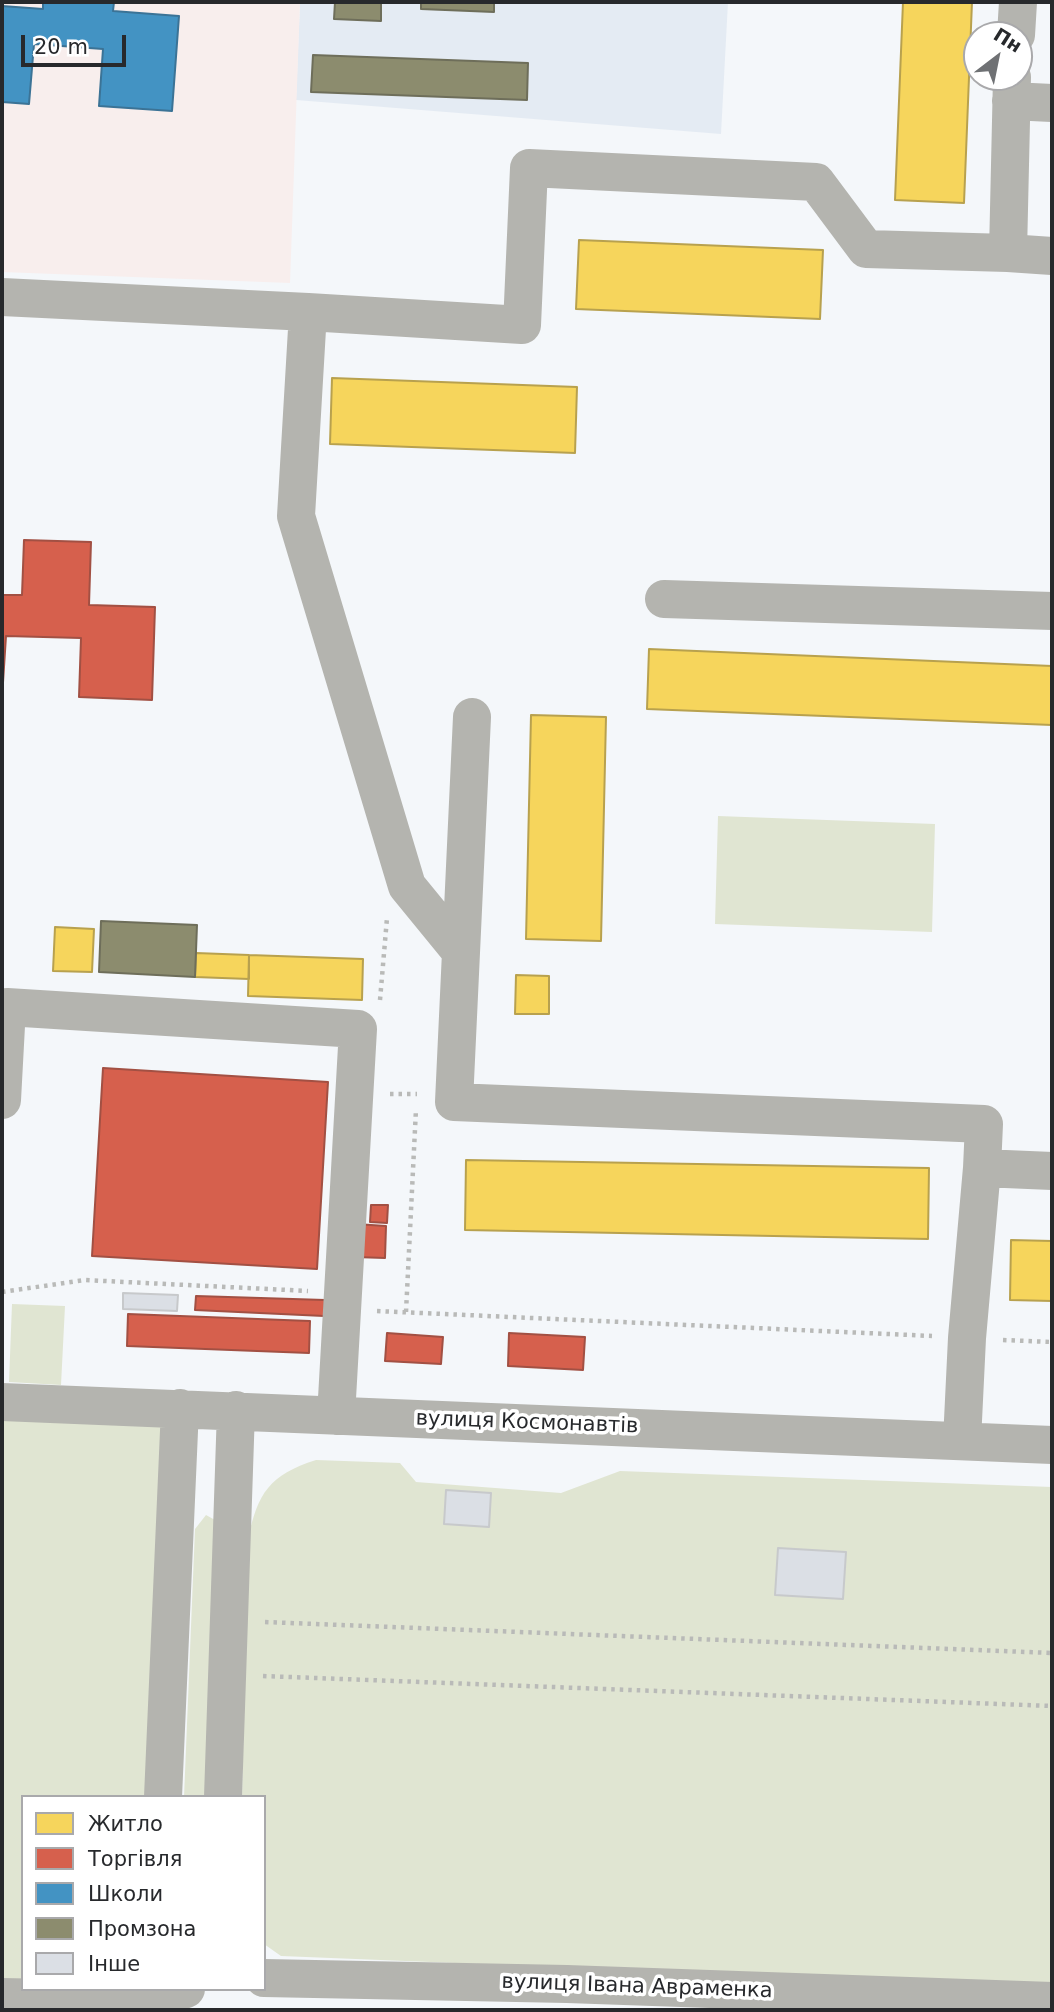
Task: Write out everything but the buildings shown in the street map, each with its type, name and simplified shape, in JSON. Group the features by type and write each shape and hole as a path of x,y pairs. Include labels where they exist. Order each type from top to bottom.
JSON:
{"street":[{"path":"1017,21 1018,2"},
{"path":"1008,253 1011,91"},
{"path":"1017,91 1052,103"},
{"path":"2,297 522,325 529,168 816,182 866,249 1052,256"},
{"path":"308,312 296,516 407,886 461,952"},
{"path":"664,599 1052,611"},
{"path":"472,717 454,1102 984,1124 967,1338 962,1441"},
{"path":"2,1100 5,1006 358,1029 336,1416"},
{"path":"982,1168 1052,1171"},
{"name":"вулиця Космонавтів","path":"2,1402 1052,1445"},
{"path":"163,1795 180,1408"},
{"path":"222,1795 236,1410"},
{"name":"вулиця Івана Авраменка","path":"266,1978 566,1997 1052,2001"},
{"path":"2,1997 170,1996"}],"path":[{"path":"383,967 387,912"},
{"path":"2,1292 85,1280 330,1292 341,1309 1052,1342"},
{"path":"229,1620 1052,1653"},
{"path":"226,1675 1052,1706"}],"shaded area":[{"path":"2,2 300,2 290,283 2,272"},
{"path":"300,2 728,2 721,134 296,100"}],"green space":[{"path":"718,816 935,824 932,932 715,924"},
{"path":"12,1304 65,1306 61,1385 9,1382"},
{"path":"2,1402 180,1408 163,1795 21,1795 21,1990 2,1997"},
{"path":"316,1460 400,1463 416,1482 561,1493 620,1471 1052,1487 1052,1987 281,1956 266,1945 266,1795 242,1795 248,1539 256,1509 268,1488 276,1479"},
{"path":"206,1515 215,1520 208,1795 184,1795 195,1529"}]}
